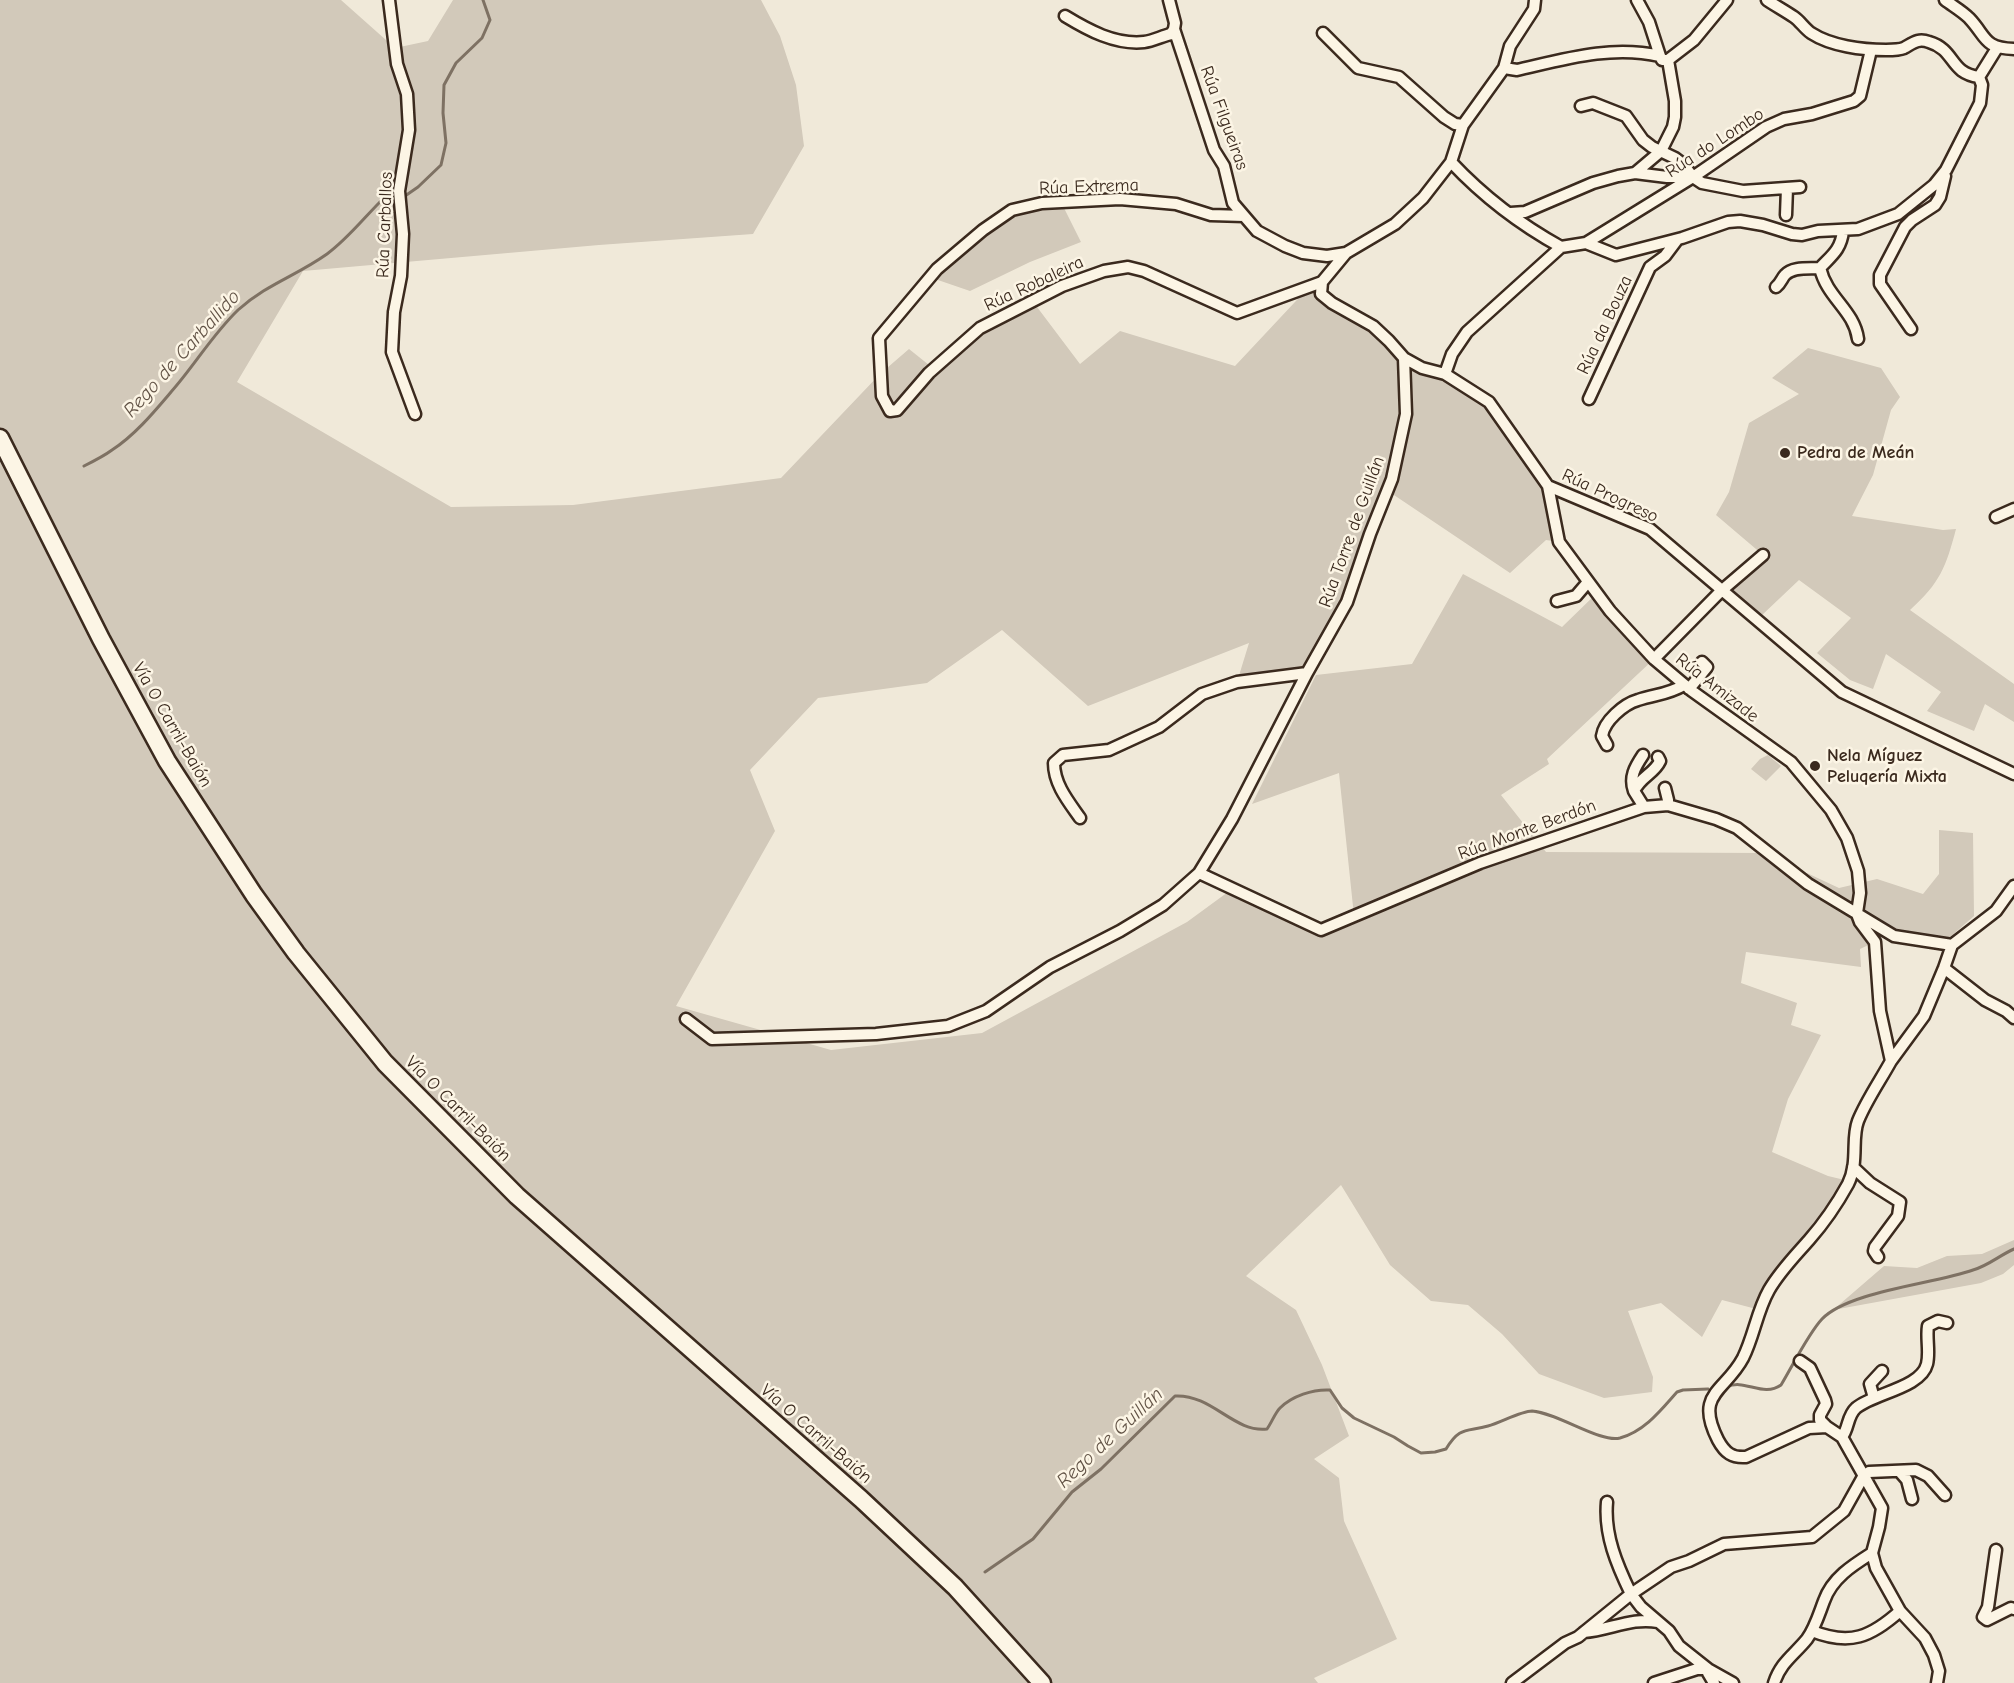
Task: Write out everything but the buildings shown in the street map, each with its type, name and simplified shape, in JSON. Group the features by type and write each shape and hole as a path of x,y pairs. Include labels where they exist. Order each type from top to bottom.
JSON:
{"highway":[{"name":"Vía O Carril-Baión","path":"0,438 101,639 167,761 260,903 296,953 385,1063 517,1197 861,1498 955,1587 1042,1683"}],"street":[{"name":"Rúa Carballos","path":"389,0 397,64 407,94 409,130 399,191 403,234 401,276 394,312 392,352 415,414"},
{"name":"Rúa Filgueiras","path":"1169,0 1175,23 1174,29 1214,150 1224,166 1233,203 1257,231 1285,246 1303,253 1327,256 1346,253"},
{"path":"1346,253 1395,224 1423,198 1451,162 1464,125 1504,68 1510,46 1534,9 1535,0"},
{"path":"1635,173 1661,151 1673,127 1675,117 1675,101 1664,58 1637,0"},
{"path":"1504,68 1517,70 1618,50 1664,58 1694,40 1726,0"},
{"path":"1767,0 1796,18 1810,32 1834,42 1871,50 1903,48 1910,43 1928,41 1944,48 1960,71 1967,75 1979,77 1997,48"},
{"path":"1945,0 1969,19 1985,40 1997,48 2013,47"},
{"path":"1065,16 1092,33 1119,40 1143,42 1171,34 1174,29"},
{"path":"1323,33 1359,68 1399,77 1444,117 1455,124 1464,125"},
{"name":"Rúa do Lombo","path":"1586,243 1693,177 1766,127 1784,119 1812,114 1854,101 1860,96 1871,50"},
{"name":"Rúa da Bouza","path":"1586,243 1616,255 1677,240 1728,222 1740,221 1763,225 1802,235 1818,231 1858,229 1898,214 1934,185 1946,170 1980,103 1982,85 1979,77"},
{"path":"1581,106 1593,103 1626,116 1643,140 1683,164 1693,177 1702,183 1743,191 1800,187"},
{"path":"1451,162 1488,197 1534,232 1561,247"},
{"path":"1911,329 1880,284 1883,267 1905,227 1935,205 1940,197 1946,170"},
{"path":"1511,213 1525,212 1593,183 1635,173 1693,177"},
{"path":"1786,188 1786,215"},
{"name":"Rúa Extrema","path":"879,338 937,269 983,230 1012,210 1042,203 1120,199 1176,204 1211,214 1244,216"},
{"path":"1898,214 1912,220"},
{"path":"1776,287 1781,283 1784,275 1791,271 1820,268 1840,245 1843,231"},
{"name":"Rúa da Bouza","path":"1589,399 1650,267 1665,256 1677,240"},
{"path":"1322,282 1321,294 1332,303 1373,326 1404,358 1422,368 1445,374 1452,354 1467,332 1561,247 1586,243"},
{"name":"Rúa Robaleira","path":"879,338 882,396 890,411 897,410 929,374 980,328 1062,286 1104,271 1128,267 1144,271 1237,314 1322,282 1346,253"},
{"path":"1820,268 1822,278 1833,297 1854,323 1858,339"},
{"name":"Rúa Torre de Guillán","path":"686,1019 712,1039 876,1034 948,1026 986,1011 1050,967 1120,931 1163,905 1199,873 1232,819 1307,673 1347,602 1392,479 1406,414 1404,358"},
{"name":"Rúa Progreso","path":"1445,374 1489,402 1548,486 1650,529 1842,692 2014,774"},
{"name":"Rúa Amizade","path":"1548,486 1559,542 1610,611 1654,659 1687,687 1791,762 1831,810 1847,838 1858,871 1860,893 1857,913"},
{"path":"1996,517 2014,509"},
{"path":"1654,659 1721,591 1763,555"},
{"path":"1557,601 1576,596 1588,582"},
{"path":"1607,745 1602,733 1606,724 1618,717 1637,700 1687,687 1707,667 1702,662"},
{"path":"1080,818 1054,775 1054,763 1063,755 1108,750 1159,727 1202,694 1237,682 1307,673"},
{"path":"1643,756 1633,773 1632,784 1644,807"},
{"path":"1634,791 1643,778 1659,764 1658,757"},
{"path":"1665,788 1668,805"},
{"name":"Rúa Monte Berdón","path":"1199,873 1321,930 1480,863 1644,807 1668,805 1716,819 1737,828 1808,884 1857,913"},
{"path":"1827,1427 1809,1428 1746,1458 1738,1458 1725,1452 1708,1416 1713,1394 1735,1371 1744,1356 1769,1290 1782,1270 1823,1223 1849,1181 1853,1167 1857,1122 1891,1061 1924,1016 1952,945 1996,911 2014,886"},
{"path":"1857,913 1894,936 1952,945"},
{"path":"1857,913 1860,922 1875,942 1880,1011 1891,1061"},
{"path":"1944,968 1985,1000 2014,1018"},
{"path":"1853,1167 1870,1183 1900,1202 1898,1216 1875,1247 1878,1257"},
{"path":"1842,1437 1849,1418 1856,1408 1913,1380 1922,1373 1928,1363 1928,1326 1938,1321 1947,1323"},
{"path":"1800,1361 1810,1368 1826,1404 1820,1420 1842,1437 1882,1508 1872,1552 1880,1577 1900,1611 1925,1638 1945,1683"},
{"path":"1874,1398 1870,1384 1882,1371"},
{"path":"1512,1683 1671,1567 1724,1544 1812,1537 1844,1511 1863,1477 1869,1472 1916,1470 1928,1476 1945,1495"},
{"path":"1900,1472 1907,1480 1912,1499"},
{"path":"1607,1502 1609,1542 1631,1594 1641,1608 1675,1637 1684,1650 1729,1682"},
{"path":"1995,1550 1990,1599 1983,1617 1987,1620 2010,1608 2014,1609"},
{"path":"1774,1683 1783,1664 1812,1631 1824,1600 1836,1581 1872,1552"},
{"path":"1812,1631 1835,1638 1864,1636 1882,1627 1900,1611"},
{"path":"1584,1632 1646,1619 1659,1622"},
{"path":"1654,1683 1697,1669 1708,1669"},
{"path":"1708,1669 1714,1683"},
{"path":"1936,1683 1940,1671"}],"shaded area":[{"path":"0,0 341,0 395,48 428,41 453,0 761,0 780,36 796,85 804,146 753,234 303,271 237,382 451,507 573,505 781,478 880,374 909,349 934,369 980,328 1034,303 1080,364 1120,331 1235,366 1309,287 1352,314 1404,358 1445,374 1489,402 1548,486 1559,542 1546,540 1510,573 1388,491 1347,602 1307,673 1237,682 1249,643 1088,706 1002,630 927,683 818,698 750,770 775,831 676,1006 831,1050 982,1033 1187,922 1228,892 1321,929 1354,916 1339,773 1252,804 1316,675 1412,664 1463,574 1562,627 1597,593 1654,659 1547,759 1549,764 1501,795 1546,852 1764,853 1839,888 1877,879 1923,894 1939,874 1939,830 1973,833 1974,916 1949,938 1900,930 1860,949 1861,967 1746,952 1741,983 1797,1003 1791,1025 1821,1035 1788,1099 1772,1152 1828,1176 1849,1181 1760,1310 1722,1300 1702,1337 1661,1303 1628,1311 1653,1377 1652,1392 1604,1398 1539,1374 1502,1334 1468,1305 1431,1301 1390,1265 1341,1185 1246,1276 1296,1310 1322,1365 1349,1436 1314,1459 1339,1478 1344,1521 1397,1639 1314,1678 1318,1683 0,1683"},
{"path":"1061,202 1081,242 1030,262 970,291 935,279 937,269 978,234 1031,206"},
{"path":"1808,348 1881,368 1900,397 1891,410 1873,475 1852,516 1943,530 1956,529 1949,554 1935,583 1910,610 2014,684 2014,722 1985,704 1974,731 1927,711 1941,692 1886,654 1873,689 1850,680 1817,653 1851,618 1799,580 1761,616 1730,589 1763,555 1716,515 1729,492 1749,423 1799,394 1772,378"},
{"path":"1768,755 1781,766 1766,781 1751,769 1760,759"},
{"path":"2014,1240 2014,1265 2003,1274 1981,1283 1833,1310 1884,1266 1917,1268 1947,1256 1982,1254"}],"waterway":[{"name":"Rego de Carballido","path":"405,196 441,165 446,143 443,113 444,85 456,63 482,38 490,20 483,0"},
{"name":"Rego de Carballido","path":"84,466 120,444 144,423 238,310 260,293 335,248 386,196"},
{"name":"Rego de Guillán","path":"1727,1387 1740,1385 1767,1390 1781,1385 1817,1325 1835,1309 1871,1295 1978,1268 2014,1249"},
{"name":"Rego de Guillán","path":"985,1572 1033,1539 1072,1492 1101,1469 1175,1396 1200,1401 1233,1420 1255,1429 1267,1429 1278,1410 1290,1400 1310,1392 1330,1390 1342,1408 1354,1418 1421,1453 1446,1449 1455,1437 1464,1431 1488,1426 1532,1411 1554,1417 1601,1436 1620,1438 1645,1425 1677,1392 1708,1389"}],"place":[{"name":"Pedra de Meán","path":"1785,453"},
{"name":"Nela Míguez Peluqería Mixta","path":"1815,766"}]}
